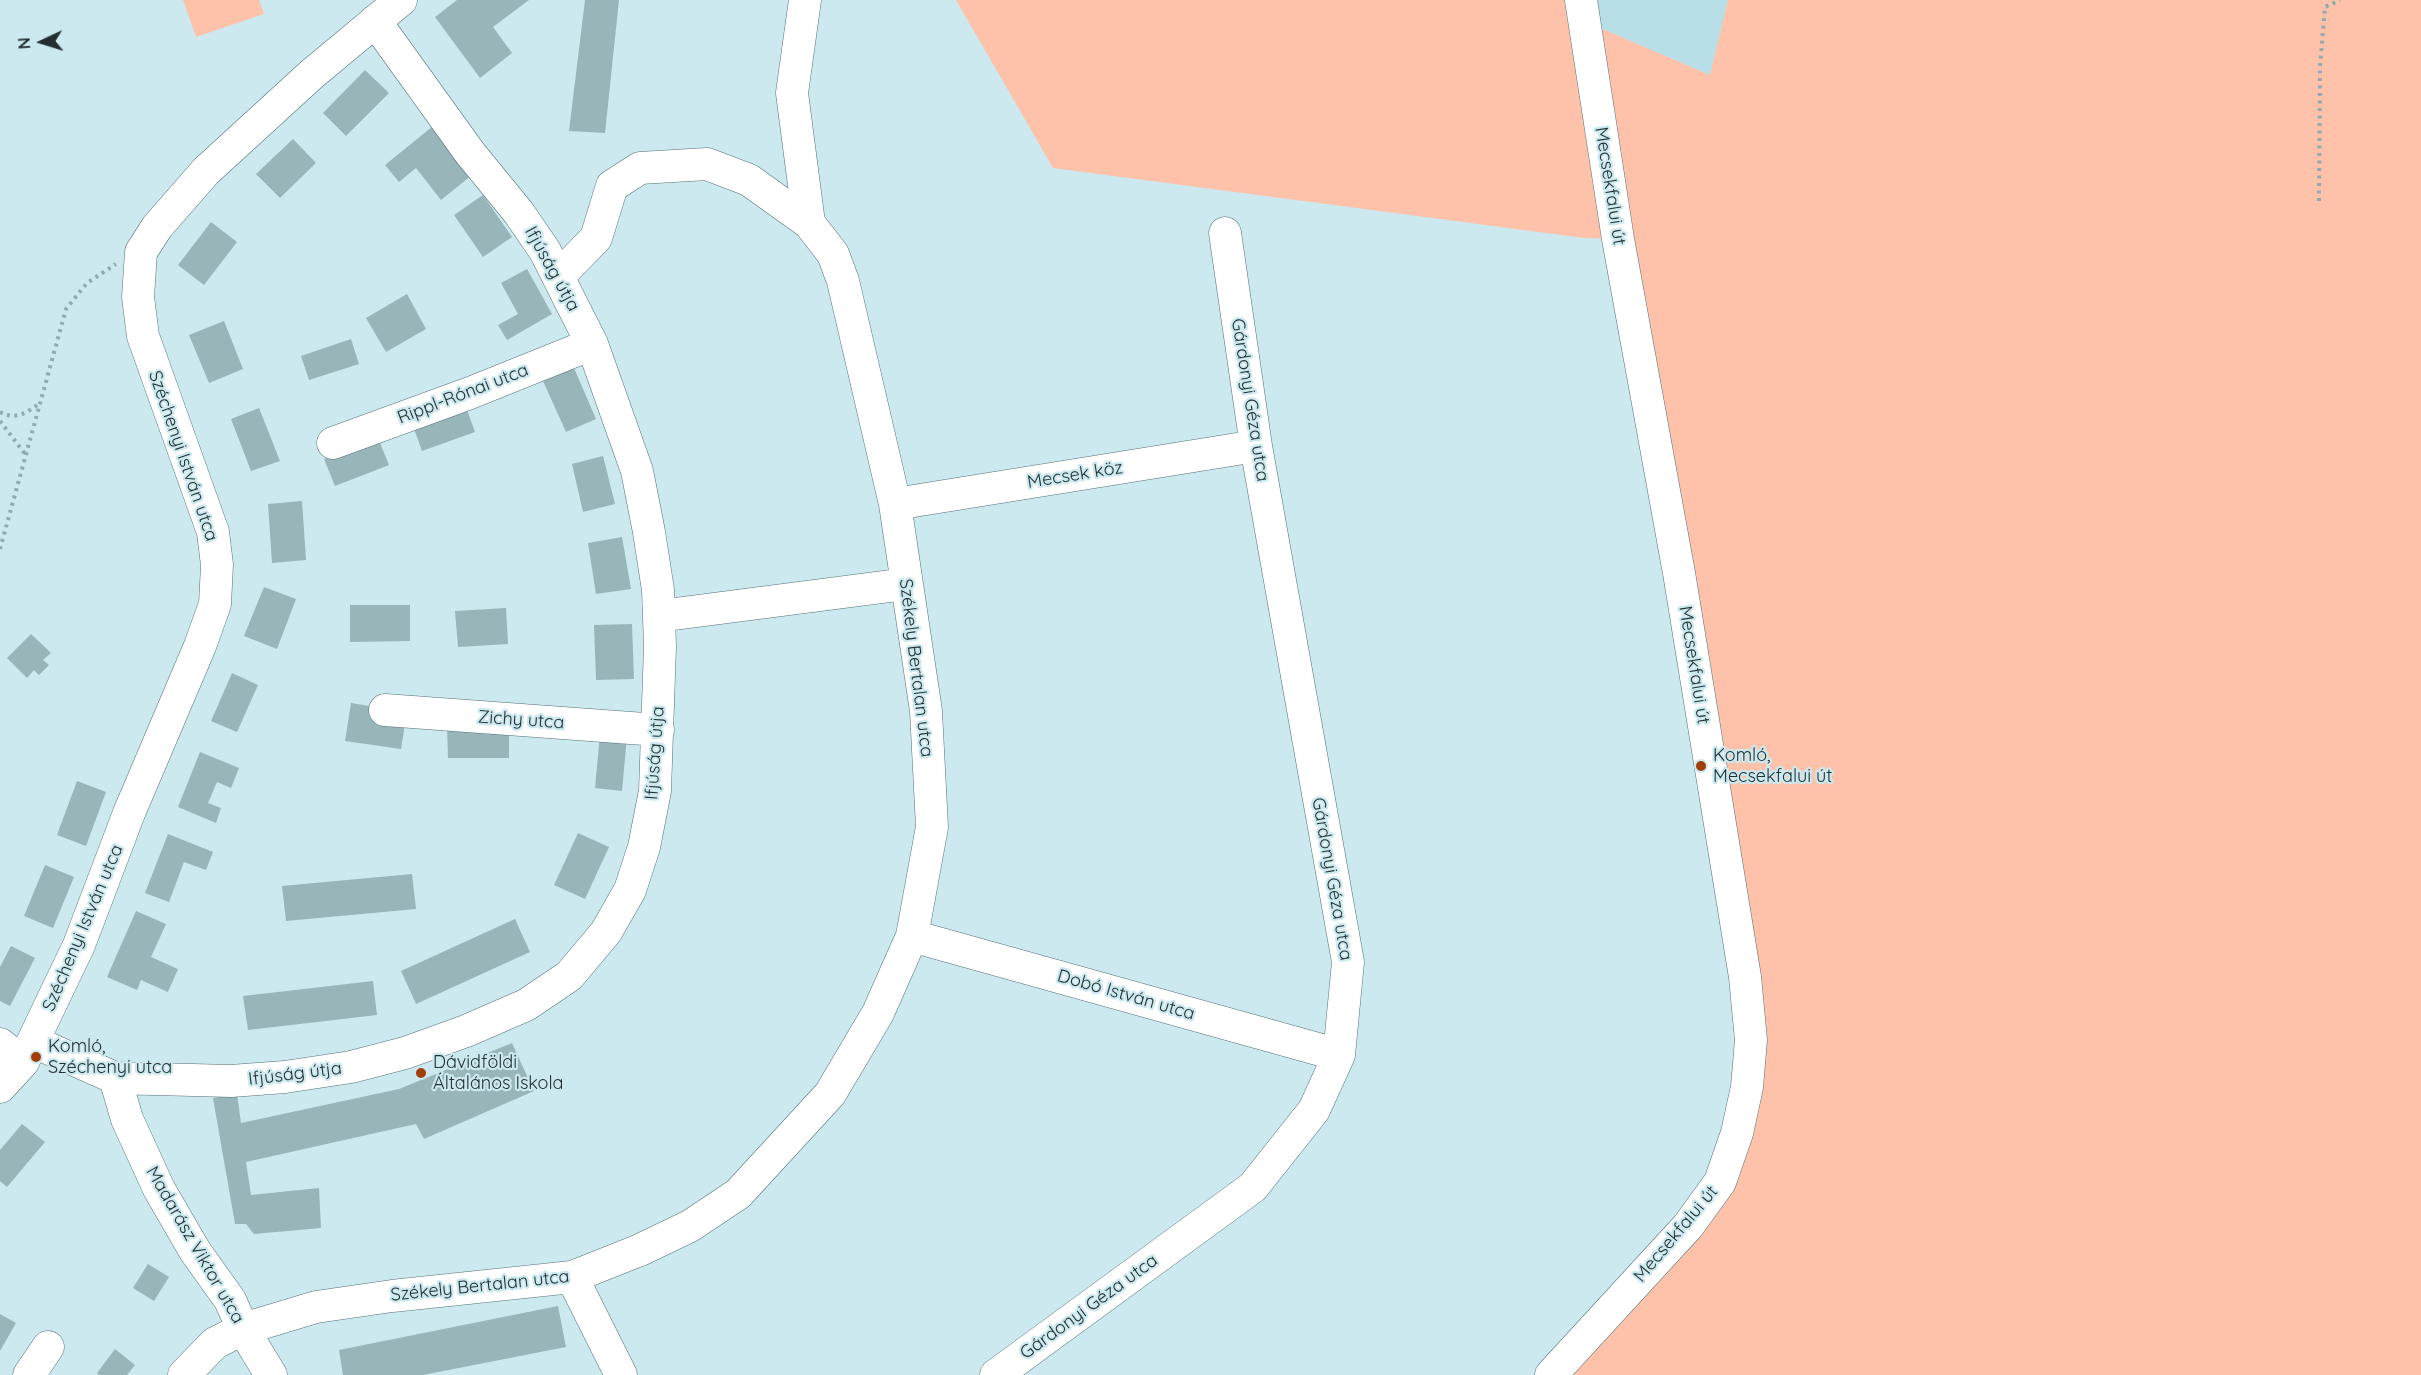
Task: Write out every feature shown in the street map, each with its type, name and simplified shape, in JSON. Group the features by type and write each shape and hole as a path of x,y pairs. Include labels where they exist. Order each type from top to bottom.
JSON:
{"street":[{"name":"Széchenyi István utca","path":"0,1087 19,1049 79,945 129,813 200,646 215,604 217,566 213,532 143,336 138,297 141,252 157,227 206,171 312,74 401,0"},
{"path":"805,0 792,93 809,224"},
{"name":"Mecsekfalui út","path":"1551,1375 1688,1226 1720,1182 1737,1133 1747,1087 1751,1040 1744,965 1679,573 1612,204 1581,0"},
{"name":"Ifjúság útja","path":"19,1049 115,1078 231,1081 285,1077 351,1067 405,1053 466,1031 526,1005 569,976 606,932 630,890 644,847 655,791 658,730 658,590 636,471 592,344 544,251 519,213 470,153 375,21"},
{"name":"Székely Bertalan utca","path":"184,1375 215,1343 243,1329 316,1307 392,1296 572,1277 690,1226 738,1194 830,1094 878,1013 912,936 932,827 926,711 895,504 843,281 833,254 809,224 749,180 707,164 640,168 612,186 596,238 558,276"},
{"name":"Gárdonyi Géza utca","path":"996,1375 1252,1187 1314,1110 1339,1054 1348,962 1256,446 1225,233"},
{"name":"Rippl-Rónai utca","path":"333,443 470,393 592,344"},
{"name":"Mecsek köz","path":"895,504 1256,446"},
{"path":"659,616 906,584"},
{"name":"Zichy utca","path":"385,710 658,730"},
{"name":"Dobó István utca","path":"912,936 1339,1054"},
{"name":"Madarász Viktor utca","path":"115,1078 127,1119 159,1189 195,1251 230,1300 243,1329 271,1375"},
{"path":"572,1277 621,1375"},
{"path":"29,1375 48,1347"}],"path":[{"path":"2319,201 2320,68 2325,7 2340,0"},
{"path":"0,549 38,404 66,309 87,283 111,266 141,252"},
{"path":"0,412 6,416 18,416 38,404"},
{"path":"0,421 25,454"}],"shaded area":[{"path":"183,0 259,0 264,14 196,37"},
{"path":"956,0 1581,0 1584,21 1710,75 1728,0 2421,0 2421,1375 1551,1375 1688,1226 1747,1087 1618,239 1584,238 1053,168"},
{"path":"1581,0 1728,0 1710,75 1584,21"}],"building":[{"path":"457,0 529,0 493,27 512,53 480,78 435,17"},
{"path":"585,0 619,0 605,133 569,131"},
{"path":"365,70 389,93 346,136 323,113"},
{"path":"433,126 472,175 441,200 416,168 399,182 385,165"},
{"path":"293,139 316,163 280,198 256,174"},
{"path":"483,195 512,237 483,257 454,215"},
{"path":"211,222 237,242 204,285 178,265"},
{"path":"527,269 552,314 507,340 498,325 518,314 501,283"},
{"path":"407,294 426,329 386,352 366,318"},
{"path":"224,321 243,369 209,383 189,335"},
{"path":"351,339 359,364 309,380 301,356"},
{"path":"574,368 596,419 566,432 543,381"},
{"path":"466,407 475,432 422,451 413,426"},
{"path":"259,408 280,461 251,471 231,419"},
{"path":"378,438 389,465 335,486 324,459"},
{"path":"603,456 615,504 583,512 572,464"},
{"path":"302,501 306,560 272,563 268,504"},
{"path":"622,537 631,589 596,594 588,543"},
{"path":"264,587 296,599 277,649 244,636"},
{"path":"350,605 410,605 410,641 350,642"},
{"path":"506,608 508,644 458,647 455,611"},
{"path":"632,624 634,679 596,680 594,625"},
{"path":"31,634 51,653 43,660 49,665 39,675 34,670 27,678 7,658"},
{"path":"232,673 258,685 237,732 211,721"},
{"path":"351,703 407,712 401,749 345,741"},
{"path":"509,725 509,758 448,758 447,726"},
{"path":"600,734 627,736 622,791 595,788"},
{"path":"200,752 239,768 231,788 217,782 208,803 221,808 216,823 178,807"},
{"path":"77,781 106,792 86,846 57,835"},
{"path":"578,833 609,847 585,899 554,885"},
{"path":"168,834 213,852 206,870 184,862 169,902 145,893"},
{"path":"45,865 74,877 53,928 24,916"},
{"path":"412,874 416,909 286,921 282,886"},
{"path":"136,911 166,924 151,957 178,969 168,992 141,980 137,990 107,977"},
{"path":"515,919 530,952 416,1004 401,971"},
{"path":"11,946 35,958 10,1006 0,1001 0,967"},
{"path":"373,981 377,1015 248,1030 243,996"},
{"path":"512,1043 534,1091 424,1139 416,1124 246,1162 251,1195 319,1188 321,1228 254,1234 246,1224 235,1224 213,1098 237,1094 241,1123 399,1089"},
{"path":"22,1124 45,1142 7,1187 0,1181 0,1150"},
{"path":"148,1264 169,1277 154,1301 133,1288"},
{"path":"558,1306 566,1347 423,1375 343,1375 339,1350"},
{"path":"0,1314 16,1323 0,1351"},
{"path":"115,1349 135,1365 127,1375 99,1375 97,1373"}],"place":[{"name":"Komló, Mecsekfalui út","path":"1701,766"},
{"name":"Komló, Széchenyi utca","path":"36,1057"},
{"name":"Dávidföldi Általános Iskola","path":"421,1073"}]}
